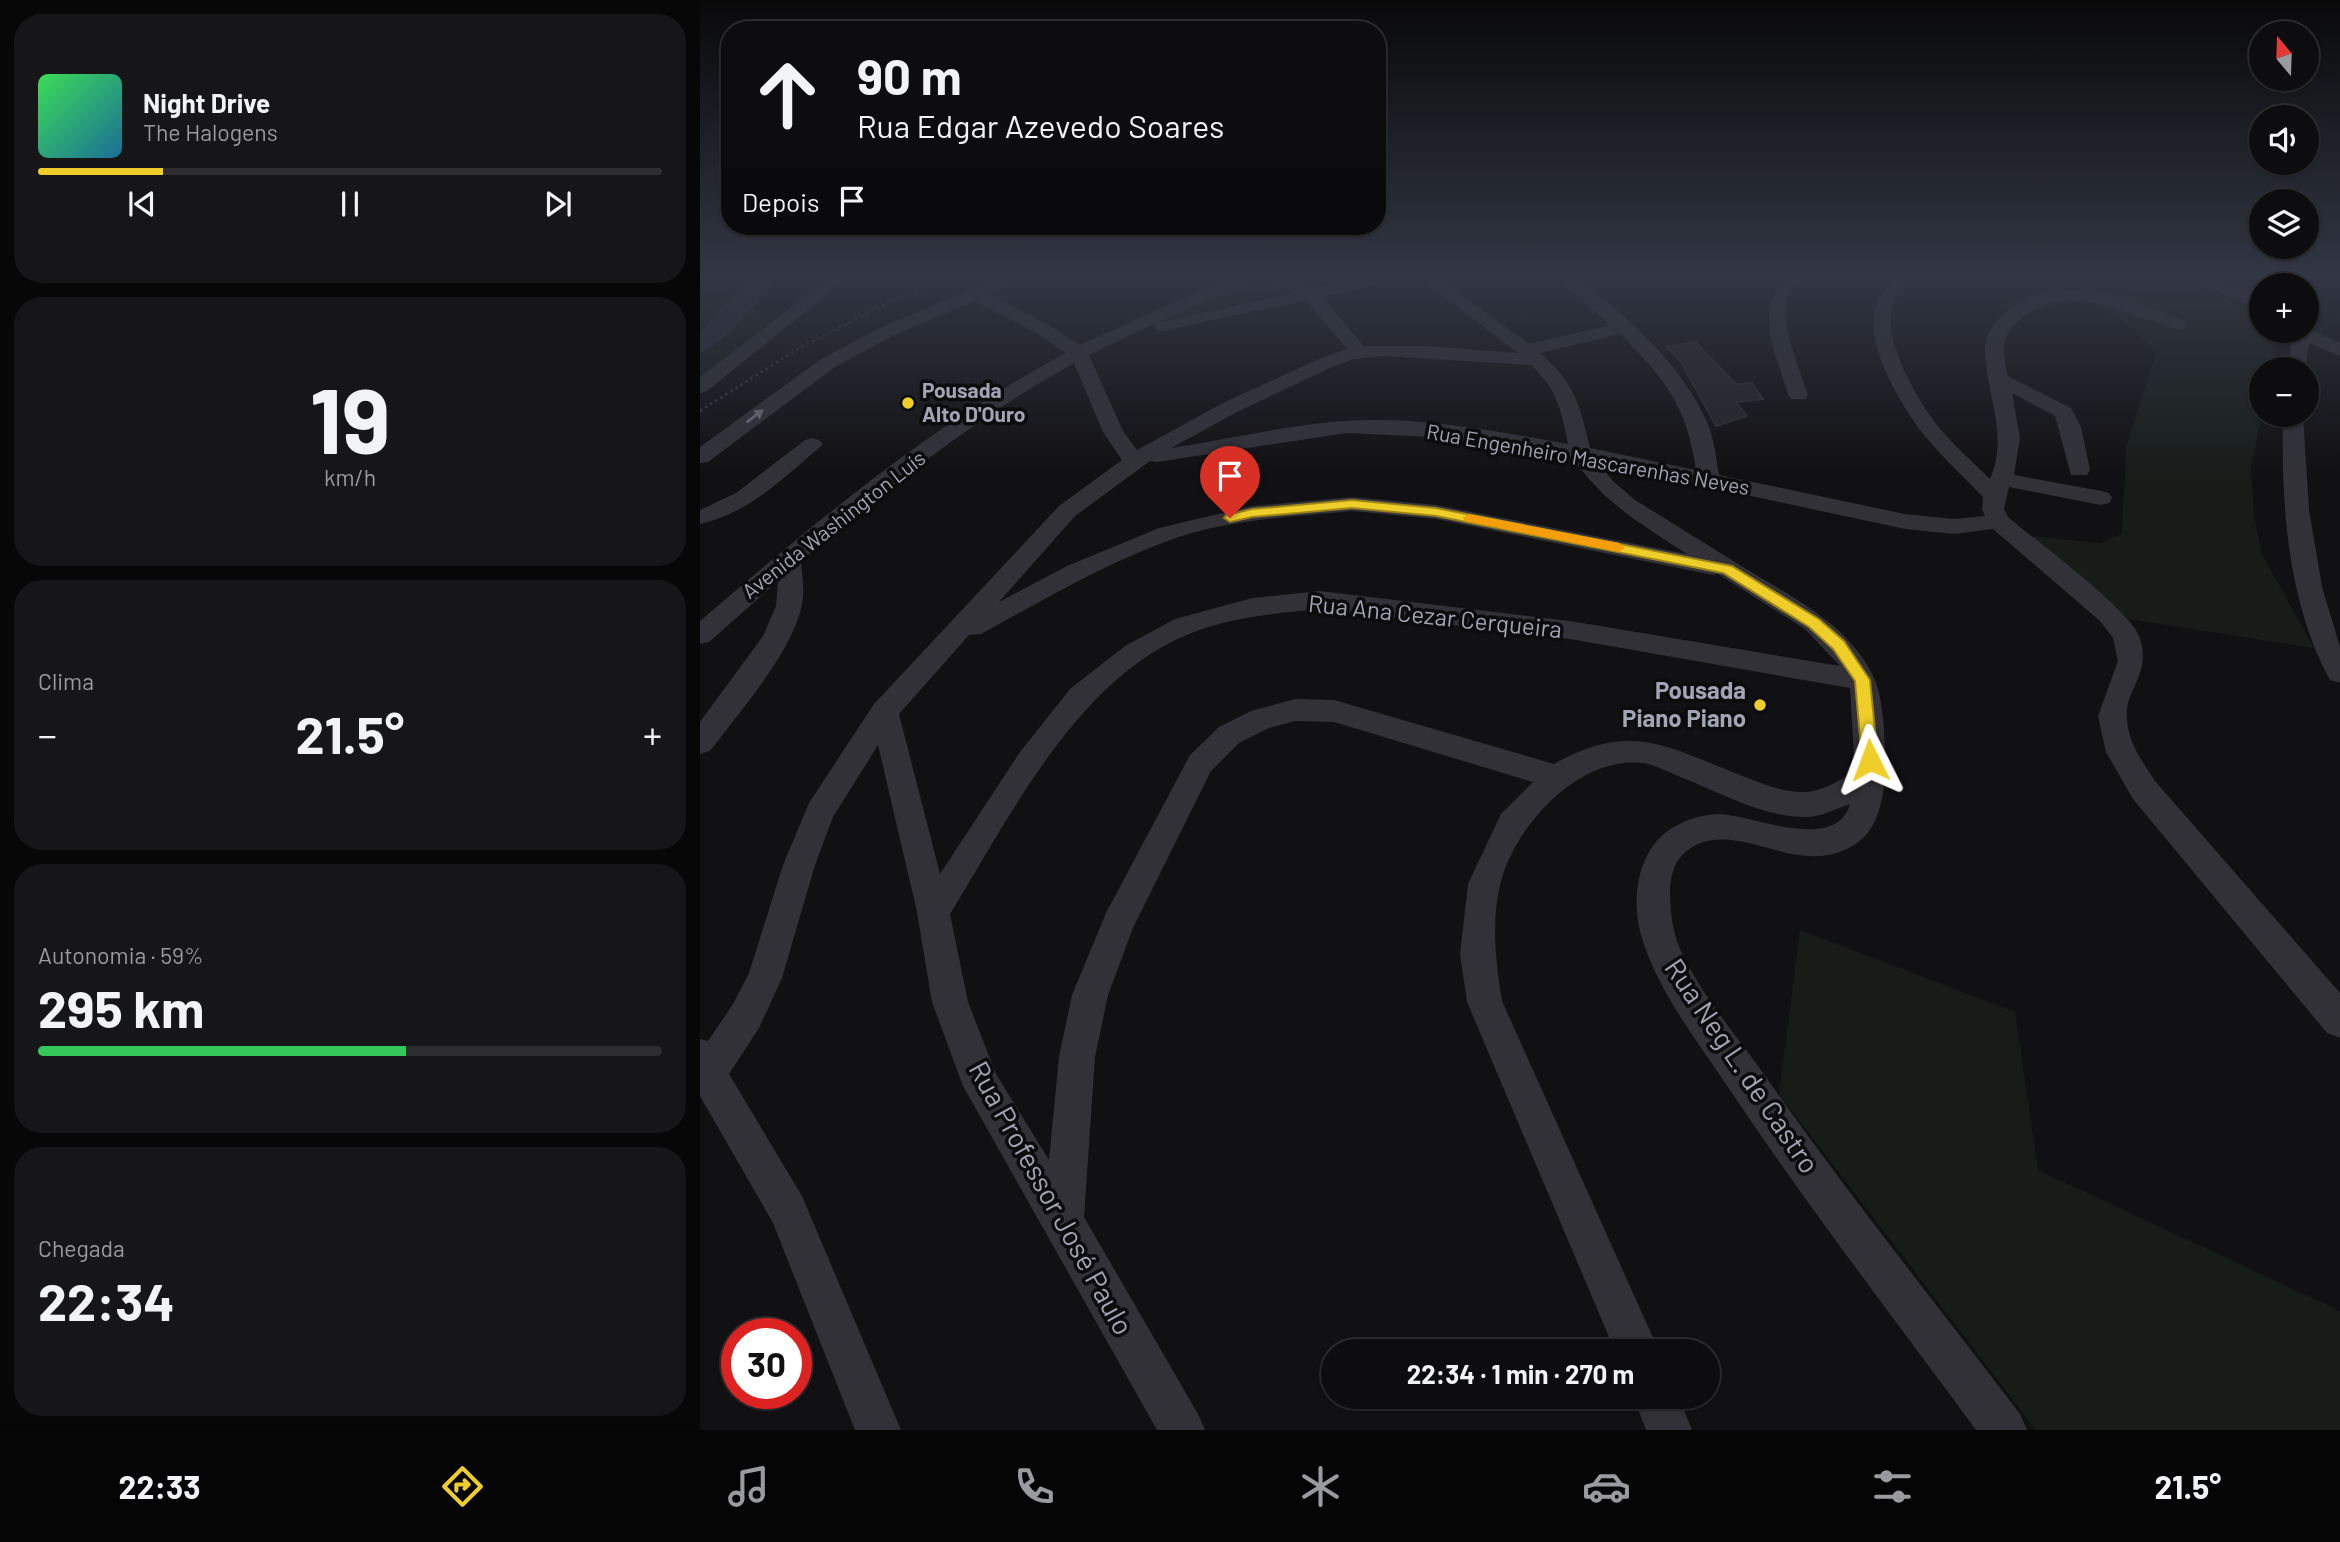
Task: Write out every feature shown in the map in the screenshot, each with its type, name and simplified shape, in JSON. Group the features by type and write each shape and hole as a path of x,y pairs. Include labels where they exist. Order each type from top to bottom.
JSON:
{"street":[{"path":"700,387 758,342"},
{"path":"700,457 828,363 868,342"},
{"path":"1063,342 1079,352 1113,432 1133,460"},
{"name":"Avenida Washington Luís","path":"700,635 789,557 920,456 1044,372 1103,342"},
{"path":"1350,342 1359,352"},
{"path":"1513,342 1556,378 1570,404 1581,455 1605,486 1627,505 1814,623 1839,645 1862,680"},
{"path":"878,1430 788,1210 704,1062 746,1016 765,978 799,865 820,812 884,712 1067,511 1133,460 1251,397 1327,363 1359,352 1531,355 1576,342"},
{"path":"1635,342 1680,393 1697,422 1709,481"},
{"path":"1784,342 1798,395"},
{"path":"1885,342 1924,421 2126,636 2131,661 2112,716 2120,752 2144,790 2340,1020"},
{"path":"1995,342 2008,418 2010,455 1998,498"},
{"path":"2321,342 2340,350"},
{"path":"2000,380 2064,412 2071,427 2079,470"},
{"name":"Rua Engenheiro Mascarenhas Neves","path":"1133,460 1283,434 1347,427 1392,427 1464,434 1905,520 1961,528 1998,498"},
{"path":"2295,427 2301,540 2323,642 2340,673"},
{"path":"700,517 716,514 737,503 812,444"},
{"path":"1998,498 2101,498"},
{"path":"954,636 1076,572 1167,533 1252,513 1339,505 1436,512 1727,570"},
{"path":"700,743 768,649 785,620 790,603 789,557"},
{"name":"Rua Ana Cezar Cerqueira","path":"933,912 1030,760 1080,696 1134,653 1184,626 1252,607 1320,600 1570,630 1862,680"},
{"name":"Rua Neg L. de Castro","path":"1862,680 1870,742 1870,778 1861,817 1847,834 1823,842 1786,841 1745,828 1712,826 1684,835 1663,852 1654,886 1657,931 1679,983 1767,1112 2004,1430"},
{"path":"1063,1221 1077,1057 1090,995 1118,924 1200,763 1229,735 1261,719 1295,710 1334,711 1557,777"},
{"name":"Rua Professor José Paulo","path":"884,712 933,912 950,1002 982,1086 1063,1221 1181,1430"},
{"path":"1632,1339 1485,1002 1477,954 1484,884 1512,823 1557,777 1585,761 1617,751 1647,752 1772,800 1806,805 1840,795 1870,778"},
{"path":"1660,1409 1669,1430"}],"path":[{"path":"700,411 813,342"}],"shaded area":[{"path":"700,342 745,342 700,378"},
{"path":"2146,342 2273,343 2273,357 2249,357 2249,427 2259,427 2251,465 2254,516 2262,554 2314,648 2121,618 2047,557 2032,536 2101,543 2122,533 2126,447 2156,353"},
{"path":"1800,930 2015,1012 2038,1170 2340,1311 2340,1430 2036,1430 1779,1094"}],"building":[{"path":"1695,342 1736,384 1752,383 1763,399 1736,402 1747,416 1716,426 1681,362 1667,347"}],"slow traffic":[{"path":"1469,518 1619,548"}],"place":[{"name":"Pousada Alto D'Ouro","path":"908,403"},
{"name":"Pousada Piano Piano","path":"1760,705"}],"route":[{"path":"1230,518 1252,513 1352,504 1436,512 1727,570 1814,623 1839,645 1862,680 1870,760"}]}
